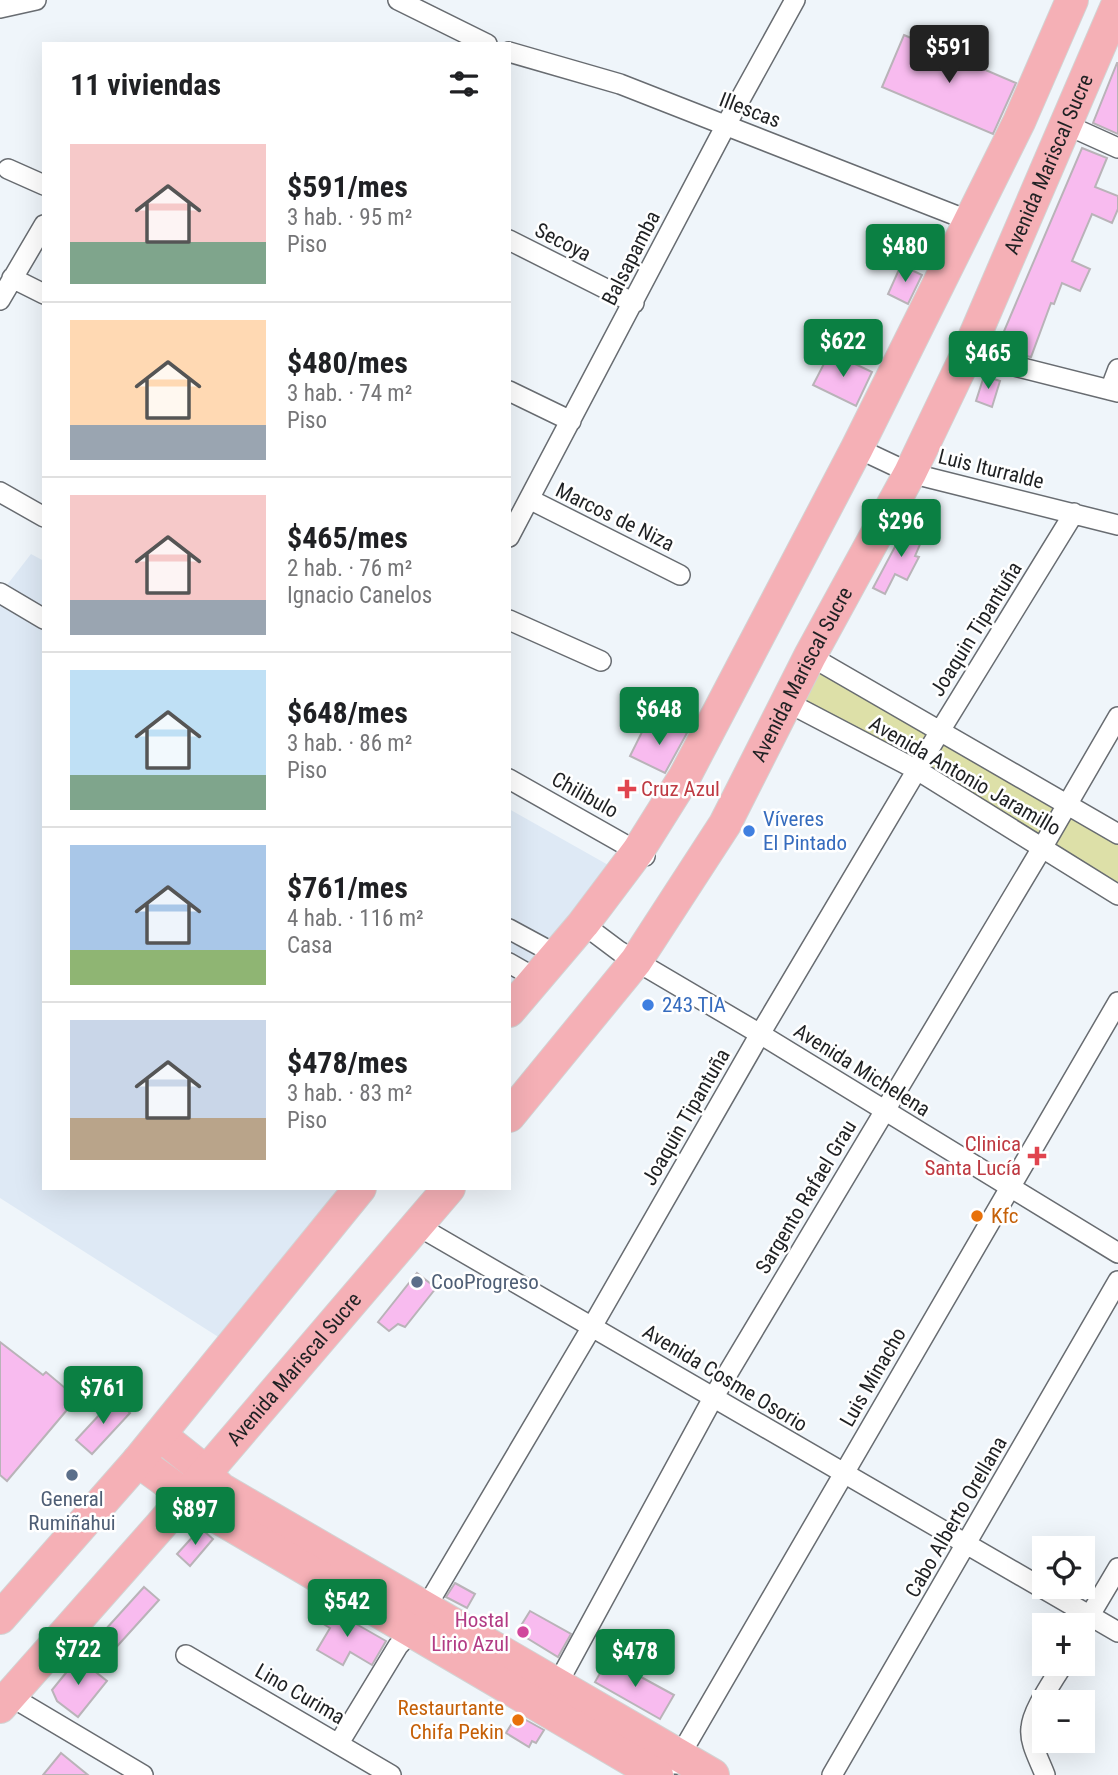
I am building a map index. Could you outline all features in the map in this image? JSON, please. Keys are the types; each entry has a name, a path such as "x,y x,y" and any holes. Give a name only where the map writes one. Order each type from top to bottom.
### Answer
{"main road":[{"name":"Avenida Mariscal Sucre","path":"511,1009 644,855 857,449 1018,122 1072,0"},
{"name":"Avenida Mariscal Sucre","path":"511,1114 636,961 725,824 810,656 910,473 967,354 1118,3"},
{"path":"0,1618 160,1435 358,1190"},
{"name":"Avenida Mariscal Sucre","path":"5,1702 447,1190"},
{"path":"160,1435 196,1484 207,1511 418,1619 668,1768 713,1775"},
{"path":"138,1461 196,1484"}],"street":[{"path":"0,8 36,0"},
{"path":"398,0 483,42"},
{"name":"Balsapamba","path":"511,533 726,124 795,0"},
{"name":"Illescas","path":"511,53 620,85 970,221"},
{"path":"1067,125 1118,148"},
{"path":"8,169 42,184"},
{"path":"0,300 42,228"},
{"name":"Secoya","path":"511,241 634,303"},
{"path":"12,278 42,293"},
{"path":"967,354 1114,391 1118,369"},
{"path":"511,392 571,421"},
{"name":"Luis Iturralde","path":"857,449 910,473 1118,525"},
{"path":"0,492 42,516"},
{"name":"Marcos de Niza","path":"529,499 680,575"},
{"name":"Joaquin Tipantuña","path":"339,1743 398,1646 418,1619 593,1325 760,1034 940,731 1074,513"},
{"path":"0,593 42,618"},
{"path":"511,621 601,661"},
{"name":"Avenida Antonio Jaramillo","path":"810,656 1118,834"},
{"name":"Avenida Antonio Jaramillo","path":"786,702 917,770 1118,895"},
{"name":"Sargento Rafael Grau","path":"551,1696 713,1398 1118,717"},
{"name":"Chilibulo","path":"511,780 644,855"},
{"name":"Avenida Michelena","path":"583,924 636,961 1118,1253"},
{"path":"511,930 558,954"},
{"path":"511,964 537,979"},
{"name":"Luis Minacho","path":"668,1768 844,1474 1008,1187 1118,1002"},
{"name":"Avenida Cosme Osorio","path":"418,1226 593,1325 966,1545 1073,1613"},
{"name":"Cabo Alberto Orellana","path":"832,1775 1118,1281"},
{"path":"1091,1613 1118,1567"},
{"name":"Avenida Cosme Osorio","path":"1095,1624 1118,1632"},
{"name":"Lino Curima","path":"186,1655 391,1775"},
{"path":"1045,1775 1031,1728 1057,1676"},
{"path":"5,1702 144,1775"}],"shaded area":[{"path":"31,554 42,560 42,1190 350,1190 220,1338 0,1198 0,594"},
{"path":"511,810 610,866 511,1007"}],"green space":[{"path":"810,656 1118,834 1118,895 787,702"}],"building":[{"path":"904,35 1016,83 993,134 882,87"},
{"path":"1118,63 1118,134 1093,123"},
{"path":"1082,148 1107,158 1095,187 1118,196 1118,209 1112,223 1092,214 1072,261 1090,269 1080,291 1062,283 1054,304 1051,303 1031,357 1026,356 1004,348 999,343"},
{"path":"901,265 922,275 908,304 888,294"},
{"path":"830,352 872,372 856,406 813,385"},
{"path":"984,376 1000,381 992,407 976,401"},
{"path":"906,526 924,535 915,556 919,557 907,580 895,574 885,594 873,588"},
{"path":"666,724 687,733 665,773 630,756 644,728 660,736"},
{"path":"417,1273 436,1288 405,1327 398,1324 389,1331 378,1322"},
{"path":"0,1342 43,1375 46,1372 77,1398 7,1481 0,1475"},
{"path":"114,1399 130,1413 92,1454 76,1440"},
{"path":"197,1532 205,1532 213,1539 190,1566 177,1554"},
{"path":"455,1583 475,1594 467,1608 446,1597"},
{"path":"144,1587 159,1600 111,1653 96,1640"},
{"path":"323,1605 386,1641 372,1665 350,1652 343,1665 317,1650 330,1628 315,1619"},
{"path":"530,1611 571,1634 558,1657 517,1632"},
{"path":"78,1658 107,1681 78,1717 57,1701 52,1690"},
{"path":"608,1659 674,1695 660,1719 595,1682"},
{"path":"517,1715 544,1730 536,1743 532,1741 529,1747 506,1733"},
{"path":"61,1753 88,1775 43,1775"}],"place":[{"name":"Cruz Azul","path":"627,789"},
{"name":"Víveres El Pintado","path":"749,831"},
{"name":"243 TIA","path":"648,1005"},
{"name":"Clinica Santa Lucía","path":"1037,1156"},
{"name":"Kfc","path":"977,1216"},
{"name":"CooProgreso","path":"417,1282"},
{"name":"General Rumiñahui","path":"72,1475"},
{"name":"Hostal Lirio Azul","path":"523,1632"},
{"name":"Restaurtante Chifa Pekin","path":"518,1720"}]}
